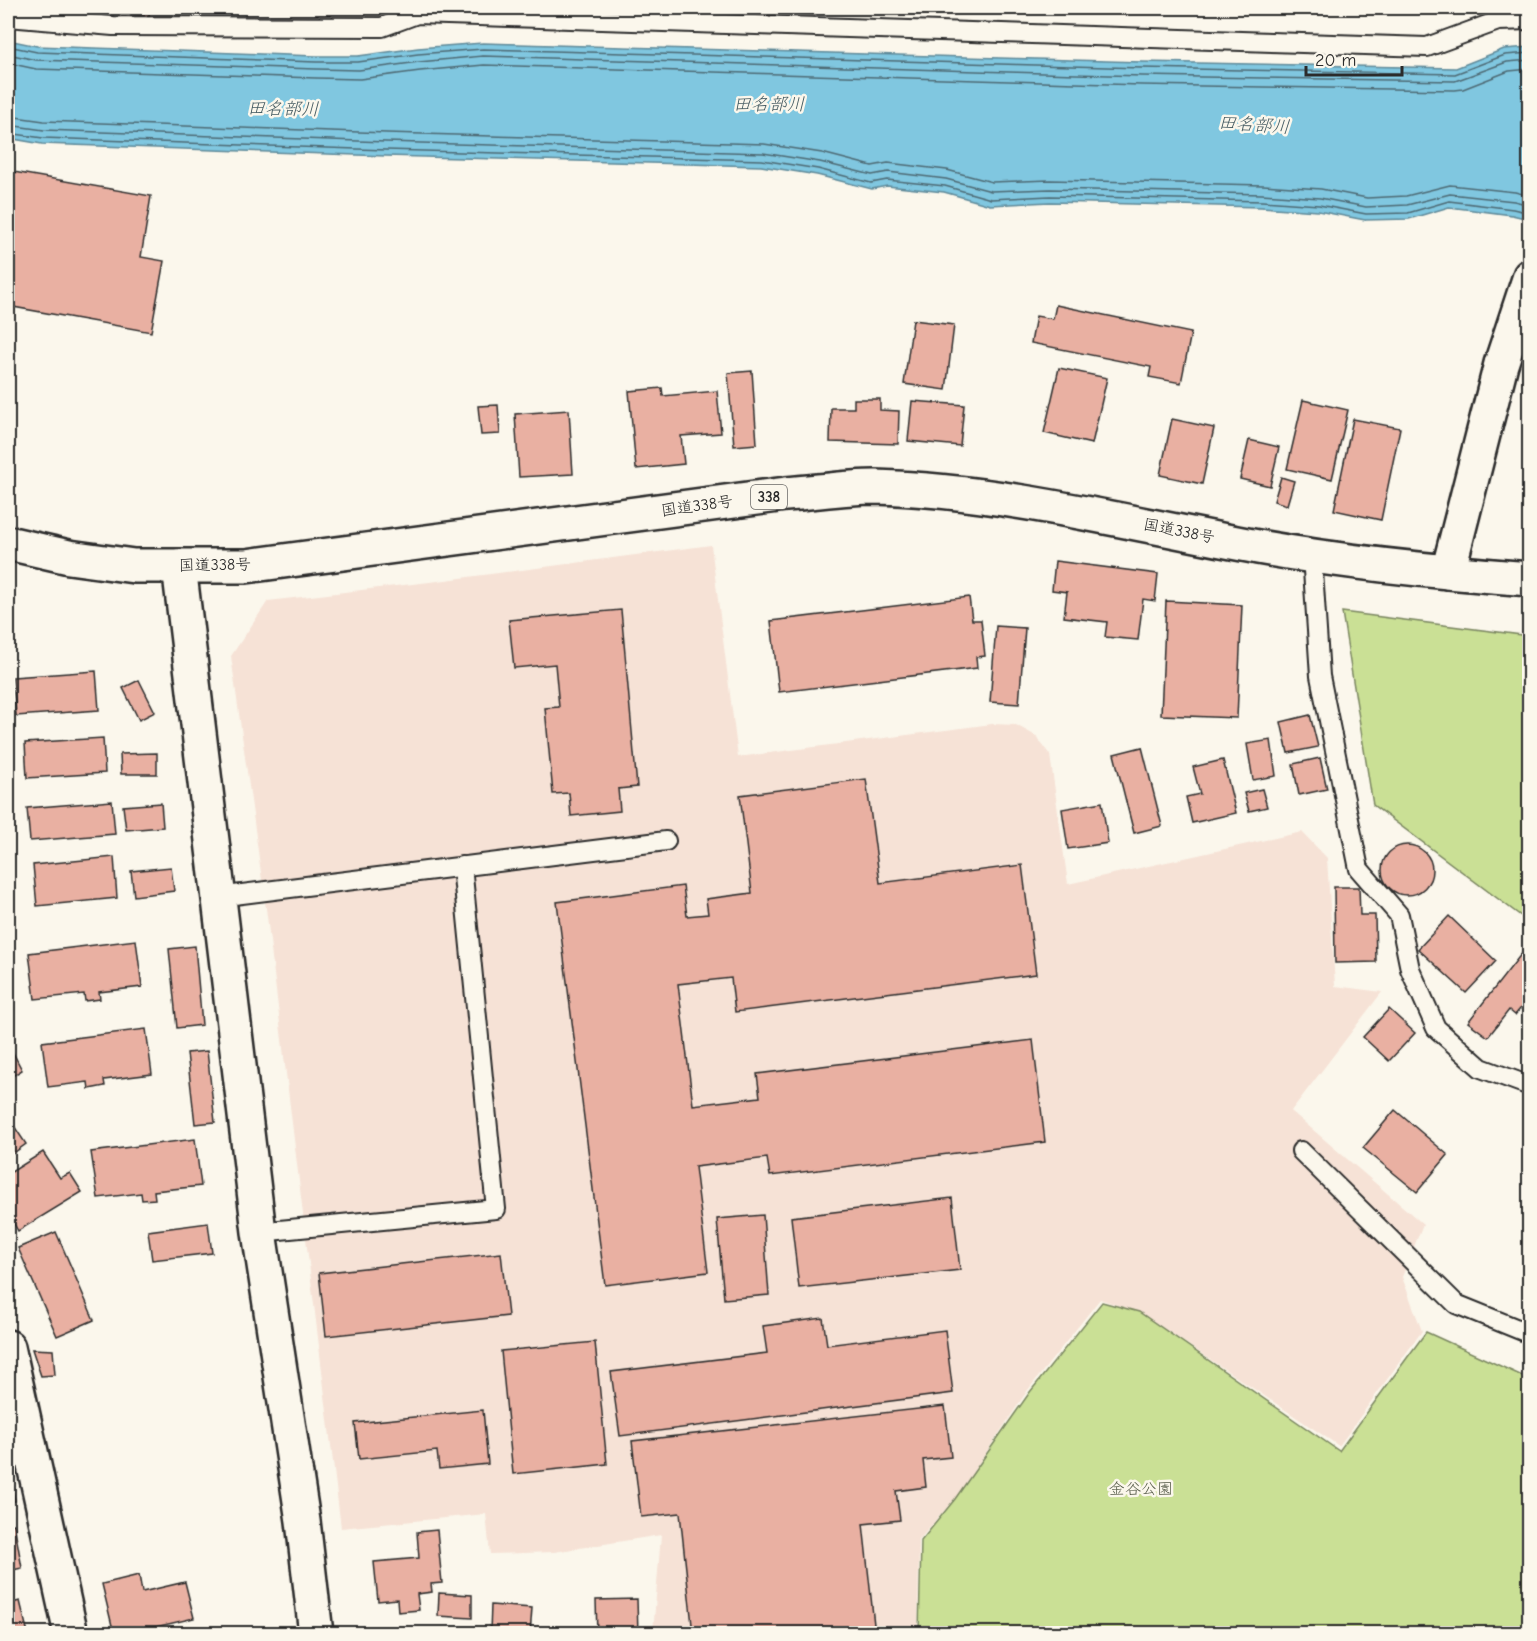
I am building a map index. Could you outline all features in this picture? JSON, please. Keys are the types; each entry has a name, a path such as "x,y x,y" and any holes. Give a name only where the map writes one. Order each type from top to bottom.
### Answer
{"main road":[{"path":"1448,572 1501,364 1530,276"},
{"name":"国道338号","path":"8,543 69,557 134,566 246,566 786,494 875,487 1029,502 1312,555 1448,572 1530,579"},
{"path":"178,566 259,1232 303,1521 316,1634"},
{"path":"8,1347 71,1634"}],"lane":[{"path":"8,17 113,26 382,27 417,14 1427,46 1498,21 1530,20"},
{"path":"1312,555 1320,676 1359,869 1399,915 1410,969 1436,1028 1481,1068 1530,1086"},
{"path":"218,897 666,841"},
{"path":"259,1232 496,1209 462,866"},
{"path":"1301,1151 1456,1304 1530,1334"}],"shaded area":[{"path":"711,545 738,757 992,724 1016,725 1036,736 1050,755 1068,884 1302,832 1327,858 1335,986 1382,992 1291,1111 1423,1224 1402,1277 1422,1331 1339,1446 1142,1314 1100,1299 1028,1390 957,1496 919,1540 918,1633 653,1633 661,1535 554,1552 490,1554 486,1514 341,1528 267,916 231,656 268,601"}],"green space":[{"path":"1342,612 1529,636 1529,922 1373,805"},
{"name":"金谷公園","path":"1102,1302 1139,1312 1339,1451 1426,1332 1529,1379 1529,1633 919,1633 921,1541 955,1499 1030,1392"}],"water":[{"name":"田名部川","path":"8,40 37,46 316,56 358,56 483,43 1142,62 1456,68 1504,49 1529,47 1529,219 1449,207 1409,219 1365,220 1318,211 1261,207 1050,202 990,205 944,192 887,186 872,189 817,175 761,166 42,144 8,138"}],"building":[{"path":"78,8 150,8 149,16"},
{"path":"178,8 202,8 201,11"},
{"path":"8,171 151,196 141,257 164,261 151,332 8,306"},
{"path":"1056,305 1191,333 1181,383 1149,377 1151,367 1031,343 1036,316 1053,319"},
{"path":"913,320 954,325 946,390 904,384"},
{"path":"1059,368 1107,378 1092,444 1044,433"},
{"path":"752,371 757,444 734,446 728,373"},
{"path":"662,388 663,396 717,391 721,433 681,436 684,464 636,469 629,391"},
{"path":"854,399 880,399 880,410 899,411 898,444 830,442 831,408 854,408"},
{"path":"1303,400 1348,410 1332,479 1287,469"},
{"path":"912,401 964,405 960,446 908,441"},
{"path":"498,405 500,434 481,435 478,406"},
{"path":"569,410 573,474 519,477 515,414"},
{"path":"1172,419 1214,428 1202,484 1160,475"},
{"path":"1353,419 1400,428 1381,520 1334,510"},
{"path":"1249,440 1279,447 1270,486 1240,479"},
{"path":"1281,477 1294,481 1287,505 1274,501"},
{"path":"1055,561 1158,574 1155,601 1143,599 1138,640 1105,637 1107,622 1064,617 1067,592 1052,590"},
{"path":"969,597 972,620 981,620 985,656 976,657 977,668 779,692 771,621"},
{"path":"1166,601 1242,605 1237,718 1161,715"},
{"path":"621,610 637,787 618,789 620,811 571,816 569,793 553,794 545,708 559,707 555,664 514,668 509,620"},
{"path":"996,626 1025,628 1019,704 990,702"},
{"path":"96,671 99,710 16,716 13,677"},
{"path":"139,680 155,712 139,720 123,688"},
{"path":"1310,715 1318,747 1288,753 1281,722"},
{"path":"103,738 105,773 27,778 25,743"},
{"path":"1271,740 1276,776 1253,780 1247,744"},
{"path":"1142,747 1162,826 1134,833 1114,754"},
{"path":"157,753 157,774 121,774 120,754"},
{"path":"1320,758 1327,789 1299,795 1293,764"},
{"path":"1223,760 1236,813 1192,823 1186,797 1200,794 1193,767"},
{"path":"866,779 880,883 1022,865 1036,974 735,1012 731,978 678,984 693,1105 760,1097 757,1074 1033,1040 1045,1142 770,1176 767,1158 695,1167 708,1272 605,1285 557,902 683,886 687,916 708,914 706,899 752,893 740,795"},
{"path":"1262,789 1267,807 1249,811 1244,793"},
{"path":"112,801 115,834 30,841 27,808"},
{"path":"1102,802 1108,843 1068,849 1062,809"},
{"path":"161,803 163,827 126,830 123,806"},
{"path":"1402,845 1412,845 1425,852 1432,865 1432,875 1425,888 1412,895 1402,895 1393,891 1386,884 1382,875 1382,865 1386,856 1393,849"},
{"path":"114,857 117,898 37,906 33,865"},
{"path":"171,867 174,891 134,896 131,871"},
{"path":"1334,887 1359,887 1360,915 1375,915 1376,962 1335,963"},
{"path":"1449,916 1496,961 1466,993 1418,949"},
{"path":"136,940 142,987 99,992 100,999 85,1001 84,994 35,999 29,953"},
{"path":"195,946 202,1025 177,1028 169,949"},
{"path":"1522,953 1530,959 1530,983 1527,986 1530,988 1530,997 1515,1015 1509,1010 1488,1037 1468,1022"},
{"path":"1389,1009 1415,1033 1389,1061 1363,1037"},
{"path":"146,1029 152,1074 104,1080 105,1086 89,1089 88,1082 48,1087 42,1042"},
{"path":"8,1043 22,1070 8,1079"},
{"path":"207,1051 215,1122 195,1124 187,1053"},
{"path":"1395,1110 1448,1155 1417,1192 1363,1148"},
{"path":"8,1117 26,1144 8,1157"},
{"path":"195,1139 201,1186 154,1191 155,1199 142,1200 141,1193 98,1198 91,1152"},
{"path":"43,1152 60,1178 70,1173 82,1192 18,1231 8,1213 8,1174"},
{"path":"952,1198 960,1270 799,1288 791,1217"},
{"path":"763,1215 769,1295 724,1299 717,1219"},
{"path":"208,1223 212,1253 152,1260 148,1231"},
{"path":"56,1232 94,1320 57,1336 18,1248"},
{"path":"501,1253 508,1316 326,1336 319,1273"},
{"path":"823,1318 827,1345 945,1330 953,1393 620,1436 611,1372 767,1353 763,1326"},
{"path":"595,1342 607,1464 513,1474 501,1351"},
{"path":"32,1349 53,1350 55,1375 41,1376"},
{"path":"945,1406 951,1457 923,1460 926,1487 896,1491 900,1520 863,1524 875,1634 693,1634 680,1513 641,1517 632,1441"},
{"path":"483,1410 488,1464 439,1469 437,1451 359,1459 355,1423"},
{"path":"8,1455 15,1501 8,1503"},
{"path":"14,1524 22,1568 8,1571 8,1525"},
{"path":"437,1530 442,1583 431,1584 432,1592 417,1594 419,1610 398,1612 397,1599 378,1601 374,1562 419,1558 417,1532"},
{"path":"139,1575 142,1592 185,1582 194,1618 126,1634 114,1634 102,1584"},
{"path":"439,1593 472,1595 472,1618 438,1616"},
{"path":"637,1599 638,1634 597,1634 596,1600"},
{"path":"20,1601 28,1634 8,1634 8,1604"},
{"path":"491,1605 532,1608 530,1634 490,1632"}]}
